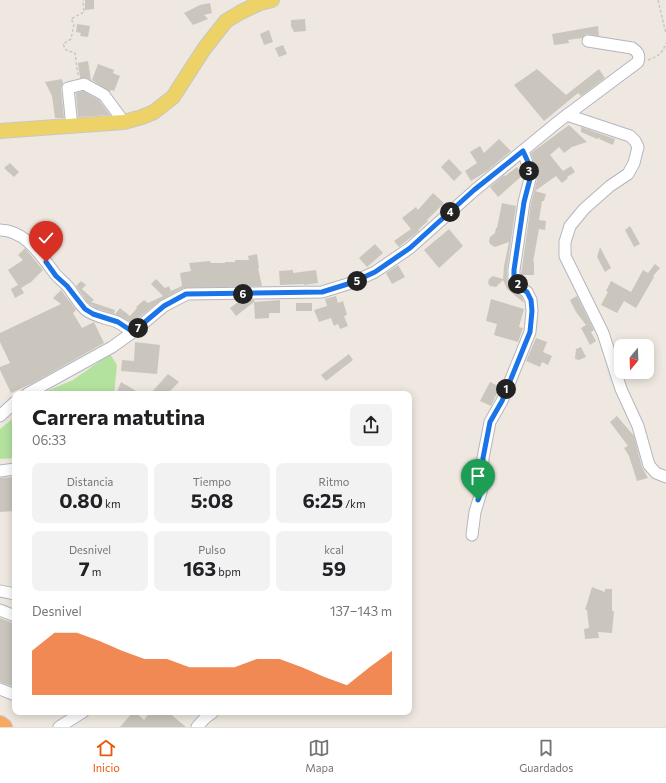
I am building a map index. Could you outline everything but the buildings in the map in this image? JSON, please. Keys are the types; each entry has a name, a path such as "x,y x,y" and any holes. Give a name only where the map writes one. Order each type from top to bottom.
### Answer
{"highway":[{"path":"0,724 4,727"}],"main road":[{"path":"0,131 124,122 154,112 173,97 204,49 226,21 248,9 272,0"}],"street":[{"path":"32,391 112,347 133,332 164,306 186,294 322,292 351,283 375,272 410,248 474,190 567,115 638,62 639,56 637,51 632,48 588,41"},
{"path":"72,126 68,88 84,84 104,95 124,122"},
{"path":"567,115 630,136 638,147 634,163 628,174 610,186 584,209 570,226 565,242 565,256 603,333 621,390 638,426 649,465 656,472 666,477"},
{"path":"472,535 475,512 482,489 483,458 490,422 502,401 530,332 532,311 531,300 527,292 520,288 514,279 524,202 530,179 528,162 523,151"},
{"path":"0,230 7,230 22,237 30,243 42,255 56,276 67,286 85,309 93,314 118,322 133,332"},
{"path":"0,416 12,405"},
{"path":"0,471 12,469"},
{"path":"0,591 12,593"},
{"path":"0,610 12,615"},
{"path":"0,689 12,694"},
{"path":"59,727 78,715"},
{"path":"196,727 209,715"}],"path":[{"path":"79,85 75,53 66,50 63,44 71,39 74,24 71,19 84,12 83,0"},
{"path":"658,0 666,34"},
{"path":"643,62 660,55 666,43"}],"green space":[{"path":"110,354 117,365 114,391 47,391 73,380"},
{"path":"12,419 12,458 0,459 0,429"}],"route":[{"path":"46,262 56,276 67,286 85,309 93,314 118,322 133,332 164,306 186,294 322,292 351,283 375,272 410,248 474,190 523,151 528,162 530,179 524,202 514,279 520,288 527,292 531,300 532,311 530,332 502,401 490,422 483,458 482,489 478,500"}]}
